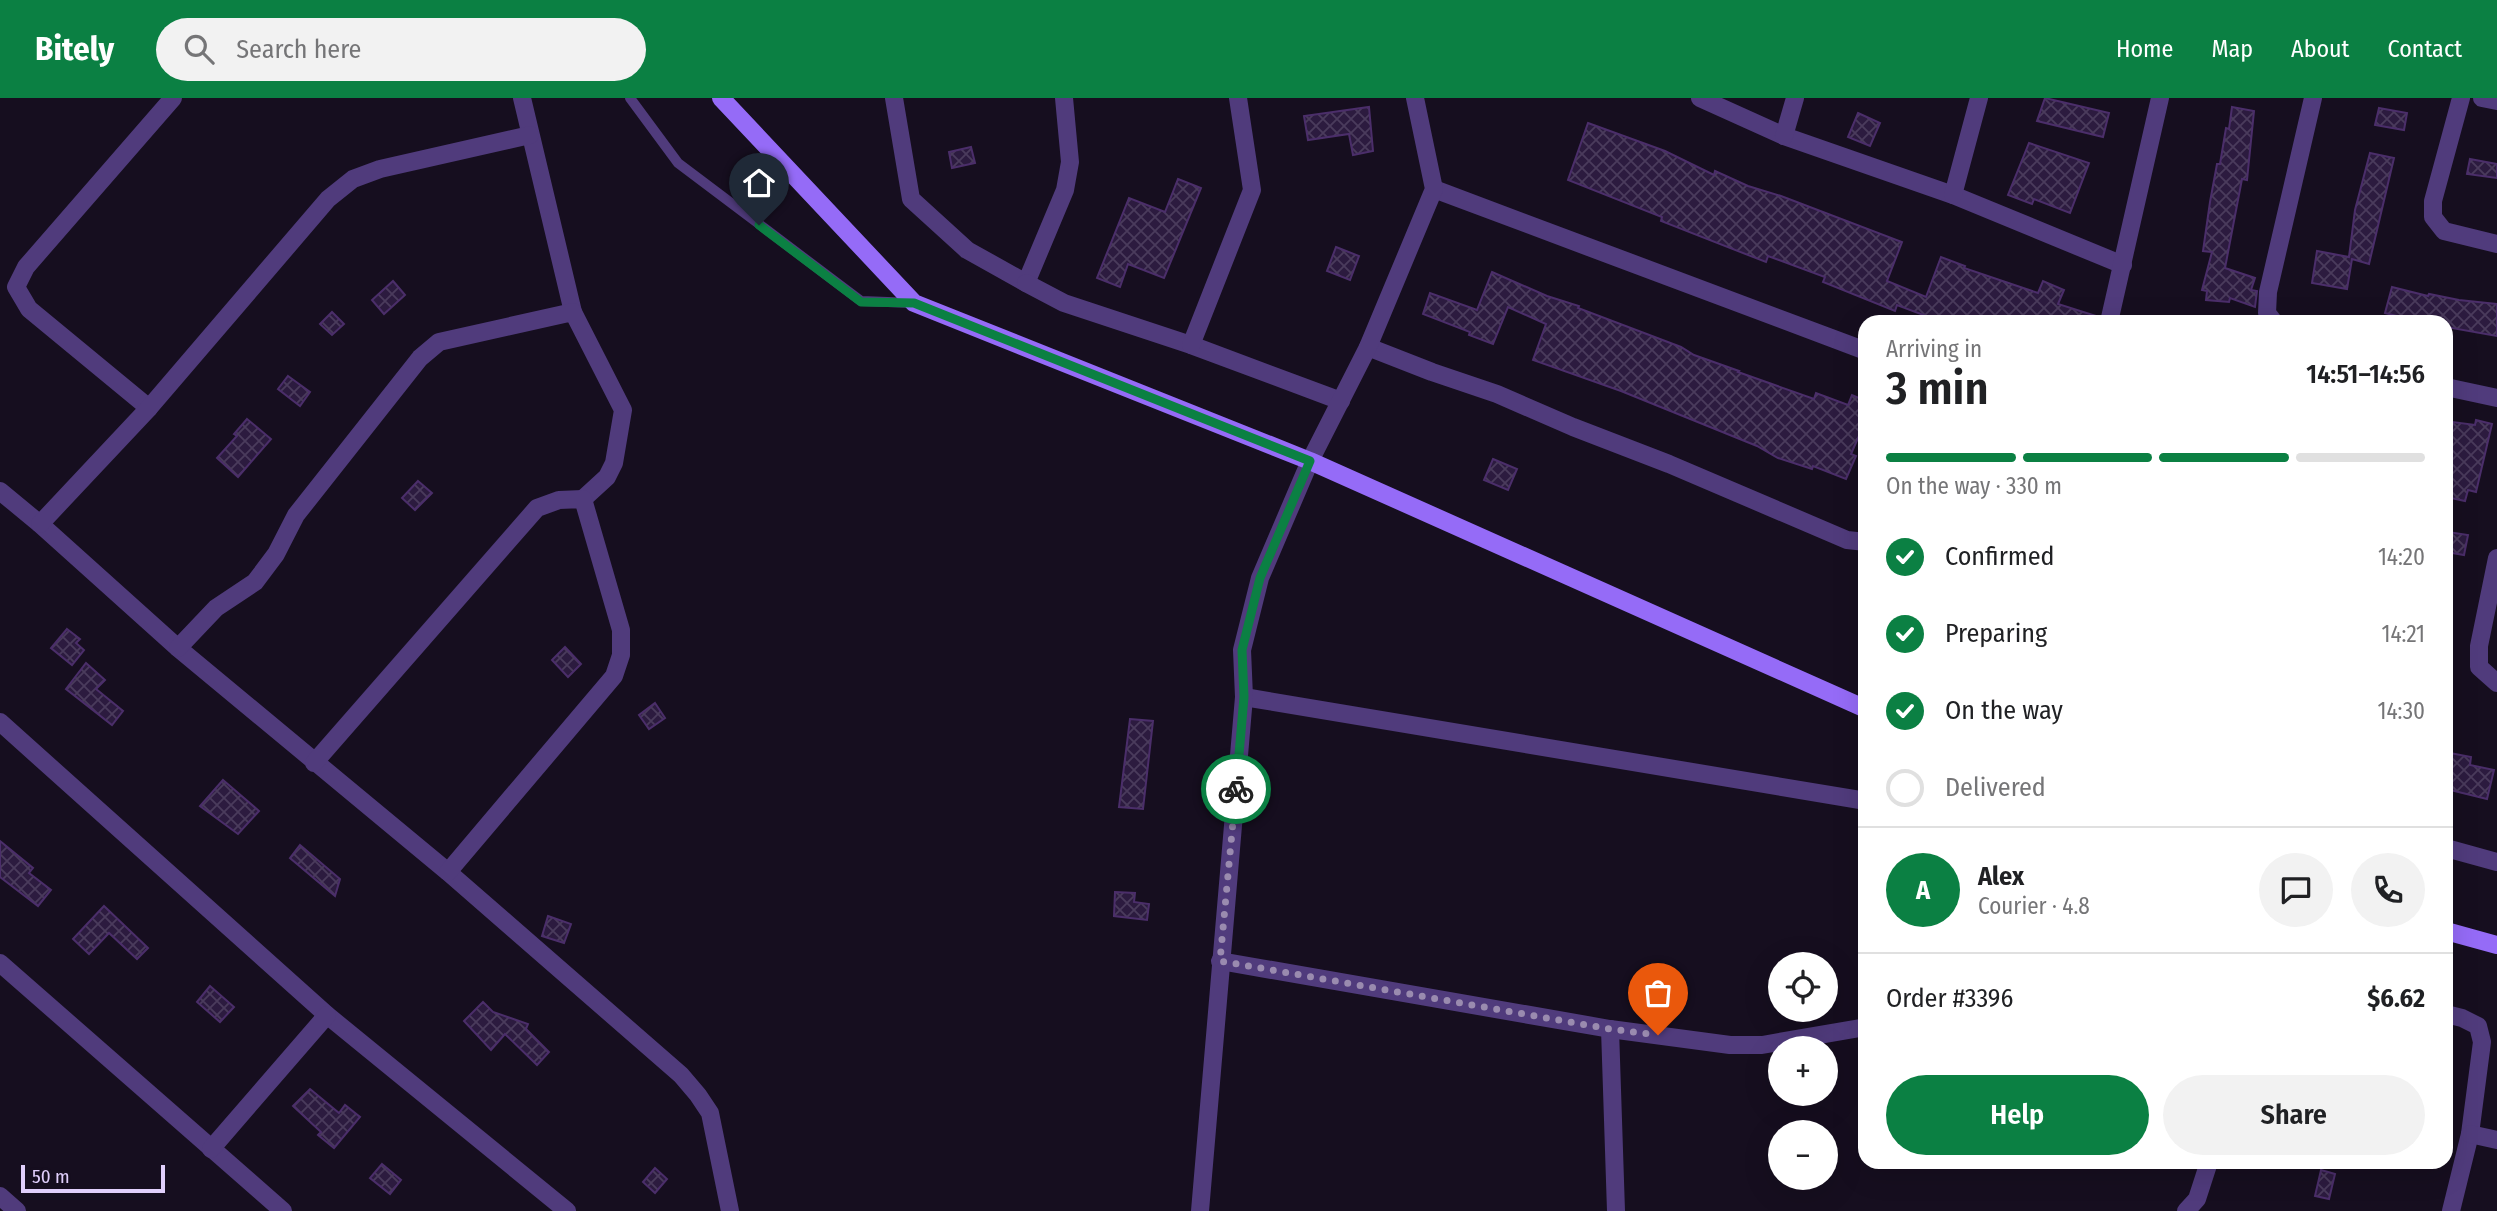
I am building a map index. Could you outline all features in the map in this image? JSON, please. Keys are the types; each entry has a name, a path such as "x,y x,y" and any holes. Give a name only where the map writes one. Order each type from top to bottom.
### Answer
{"street":[{"path":"149,408 29,309 16,287 26,267 173,98"},
{"path":"314,763 537,508 559,500 583,499 607,477 614,463 622,410 573,312 522,98"},
{"path":"722,98 914,303 1310,461 1858,705"},
{"path":"894,98 911,199 967,250 1064,303 1191,345 1341,401"},
{"path":"1026,283 1065,190 1070,162 1064,98"},
{"path":"1191,345 1252,190 1238,98"},
{"path":"1200,1211 1244,697 1242,650 1260,578 1310,461 1368,347 1434,189 1415,98"},
{"path":"1700,98 1784,136 1953,195 2123,265"},
{"path":"1784,136 1795,98"},
{"path":"1953,195 1979,98"},
{"path":"2111,315 2160,98"},
{"path":"2269,315 2268,292 2314,98"},
{"path":"2461,98 2433,201 2433,217 2444,232 2497,244"},
{"path":"2482,98 2497,101"},
{"path":"40,524 149,408 328,199 352,179 380,169 530,135"},
{"path":"1434,189 1858,348"},
{"path":"178,648 216,608 255,582 276,554 296,515 420,358 439,342 573,312"},
{"path":"1368,347 1497,394 1847,540 1858,541"},
{"path":"2453,389 2497,398"},
{"path":"0,491 178,648 448,872 681,1075 710,1113 730,1211"},
{"path":"448,872 614,676 621,655 621,630 583,499"},
{"path":"2497,558 2479,646 2479,667 2497,683"},
{"path":"1244,697 1858,801"},
{"path":"0,722 327,1015 567,1211"},
{"path":"2453,850 2497,862"},
{"path":"2453,933 2497,945"},
{"path":"1220,961 1610,1029 1730,1045 1762,1045 1858,1028"},
{"path":"0,964 283,1211"},
{"path":"211,1149 327,1015"},
{"path":"2451,1211 2470,1134 2482,1042 2477,1026 2453,1016"},
{"path":"1610,1029 1616,1211"},
{"path":"2470,1134 2497,1140"},
{"path":"2186,1211 2197,1199 2207,1169"},
{"path":"0,1196 17,1211"}],"lane":[{"path":"630,98 678,163 861,302 914,303"}],"building":[{"path":"2045,98 2109,113 2103,137 2037,121"},
{"path":"1369,107 1373,151 1353,155 1349,134 1308,140 1304,116"},
{"path":"2232,107 2254,111 2247,180 2242,179 2225,268 2255,278 2251,290 2257,291 2255,307 2230,298 2229,302 2206,300 2207,291 2202,290 2212,252 2203,251 2210,202"},
{"path":"2379,108 2407,113 2404,130 2375,125"},
{"path":"1858,113 1880,123 1870,146 1848,137"},
{"path":"1588,123 1665,151 1714,175 1715,171 1748,186 1902,242 1887,281 1926,297 1941,257 1965,266 1964,268 2038,293 2043,281 2064,290 2058,304 2093,315 1923,315 1897,305 1895,311 1823,282 1825,277 1768,256 1766,262 1661,221 1662,217 1568,180"},
{"path":"2029,143 2089,163 2070,213 2034,199 2032,204 2008,195"},
{"path":"971,147 975,163 952,168 949,152"},
{"path":"2370,153 2394,158 2369,264 2352,259 2347,289 2312,283 2317,251 2349,257 2355,210"},
{"path":"2470,159 2497,164 2497,178 2467,174"},
{"path":"1178,179 1201,188 1164,278 1128,264 1120,287 1097,278 1129,198 1165,212"},
{"path":"1336,247 1359,256 1350,280 1327,271"},
{"path":"1492,272 1681,347 1694,355 1814,399 1816,393 1848,405 1852,395 1858,398 1858,438 1851,454 1856,456 1846,479 1813,466 1812,469 1778,458 1757,446 1621,391 1533,360 1546,324 1508,307 1493,344 1423,314 1430,293 1477,310"},
{"path":"393,281 405,295 384,314 372,300"},
{"path":"2392,287 2428,296 2429,294 2497,304 2497,336 2453,328 2453,315 2385,313"},
{"path":"332,312 344,324 332,335 320,324"},
{"path":"288,376 310,392 300,406 278,389"},
{"path":"247,419 271,439 238,477 217,458 237,436 234,434"},
{"path":"2476,420 2492,424 2476,492 2468,490 2465,501 2453,498 2453,422 2475,425"},
{"path":"1493,459 1517,469 1508,490 1484,480"},
{"path":"418,481 432,493 415,510 402,498"},
{"path":"2453,533 2468,535 2464,555 2453,553"},
{"path":"67,629 80,639 76,643 84,650 72,665 51,648"},
{"path":"565,647 581,664 568,677 552,660"},
{"path":"86,663 105,680 96,689 123,711 112,725 66,689"},
{"path":"655,703 665,718 649,729 639,715"},
{"path":"1130,719 1153,721 1143,809 1119,807"},
{"path":"2453,754 2471,757 2470,765 2494,770 2487,799 2453,791"},
{"path":"223,780 259,811 238,834 200,806"},
{"path":"0,841 33,868 29,873 51,890 38,906 0,877"},
{"path":"300,845 340,879 335,896 290,858"},
{"path":"1115,892 1135,893 1134,902 1149,904 1147,920 1114,916"},
{"path":"104,906 148,948 137,959 109,933 89,954 73,939"},
{"path":"548,916 571,924 564,943 542,936"},
{"path":"210,986 234,1007 220,1022 197,1002"},
{"path":"483,1002 493,1012 528,1024 526,1029 549,1052 537,1065 505,1034 491,1050 464,1021"},
{"path":"310,1089 339,1113 345,1105 360,1117 334,1148 318,1135 321,1132 293,1106"},
{"path":"382,1164 401,1180 390,1194 370,1178"},
{"path":"655,1168 667,1179 655,1193 643,1182"},
{"path":"2321,1170 2335,1174 2329,1199 2315,1196"}],"way so far":[{"path":"1236,789 1220,961 1658,1035"}],"route":[{"path":"759,225 861,302 914,303 1310,461 1260,578 1242,650 1244,697 1236,789"}]}
